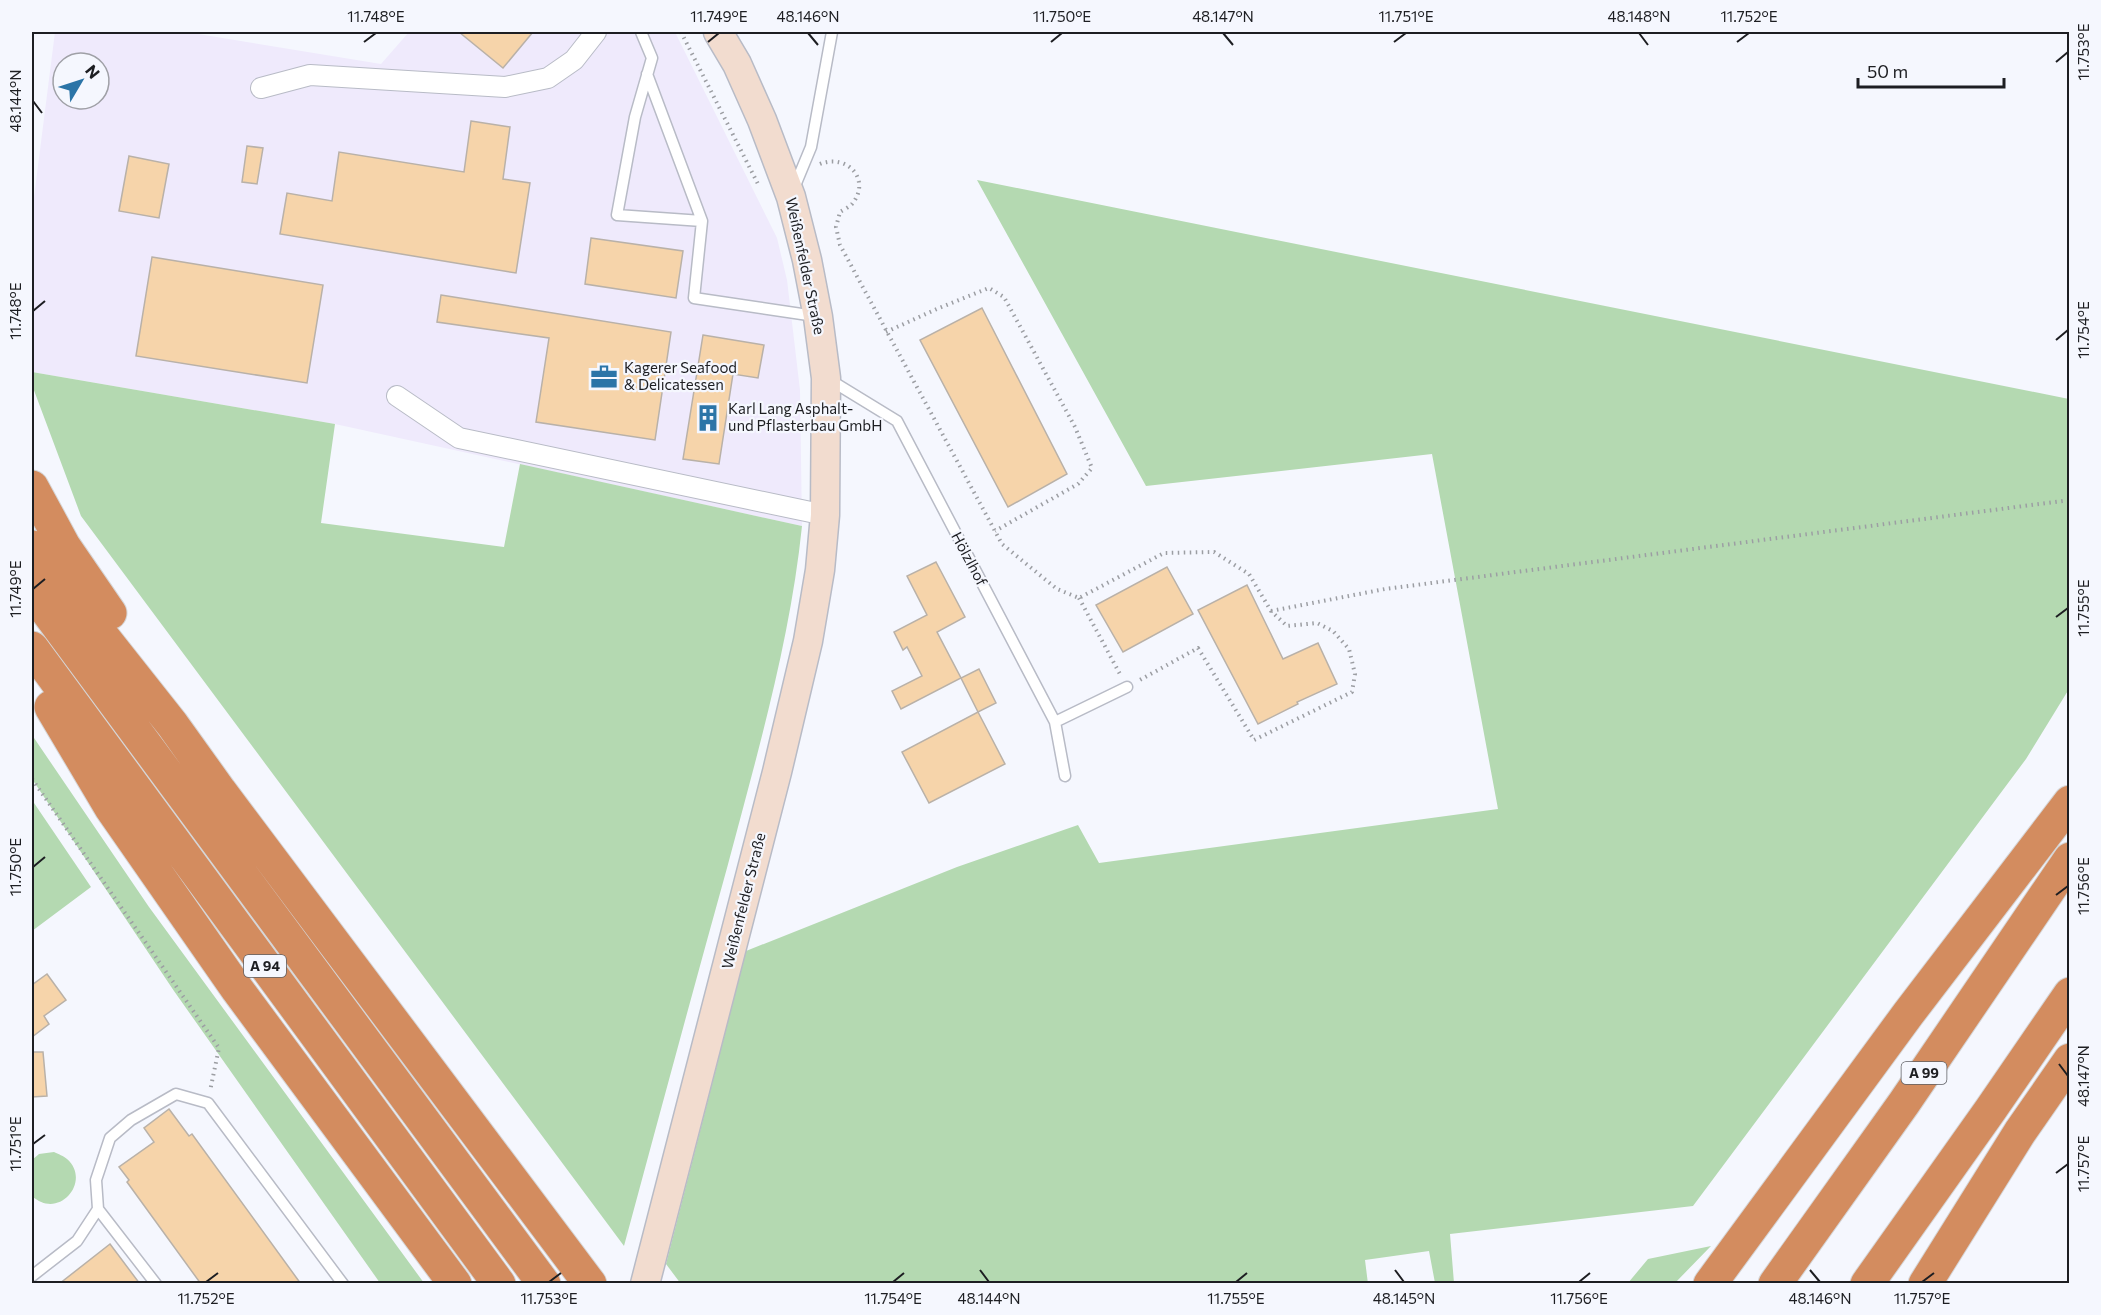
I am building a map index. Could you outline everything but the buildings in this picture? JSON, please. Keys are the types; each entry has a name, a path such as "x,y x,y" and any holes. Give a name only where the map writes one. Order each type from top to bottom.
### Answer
{"highway":[{"path":"32,487 64,546 206,741 220,791"},
{"path":"32,547 172,724 590,1284"},
{"name":"A 94","path":"32,591 544,1284"},
{"name":"A 94","path":"32,648 499,1284"},
{"path":"32,678 57,715 111,808 230,979 455,1284"},
{"path":"1710,1284 1908,1014 2070,802"},
{"name":"A 99","path":"1774,1284 1904,1103 2070,859"},
{"path":"1866,1284 1992,1109 2070,994"},
{"path":"1925,1284 2020,1132 2070,1060"}],"street":[{"path":"261,88 310,75 505,87 548,78 574,60 596,32"},
{"name":"Weißenfelder Straße","path":"645,1284 777,772 808,641 820,570 825,515 826,378 819,317 791,197 762,120 737,64 718,32"},
{"path":"397,396 459,438 825,515"}],"lane":[{"path":"641,32 652,57 635,117 617,215 702,221"},
{"path":"791,197 811,147 832,32"},
{"path":"647,74 702,221 694,298 819,317"},
{"name":"Hölzlhof","path":"826,378 897,421 1055,722 1065,776"},
{"path":"1055,722 1126,687"},
{"path":"156,1284 98,1209 96,1180 110,1138 131,1120 176,1094 208,1103 343,1284"},
{"path":"32,1276 77,1241 98,1209"}],"path":[{"path":"791,197 812,168 830,160 845,164 856,173 860,189 852,204 840,212 836,227 840,245 1002,544 1057,590 1079,598 1126,687 1198,648 1254,740 1352,692 1355,674 1349,649 1333,631 1317,623 1287,627 1271,611 1249,574 1214,552 1164,553 1079,598"},
{"path":"886,332 989,288 1004,297 1075,427 1092,468 1078,484 995,531"},
{"path":"1271,611 1385,590 2070,500"},
{"path":"32,779 219,1048 208,1103"}],"shaded area":[{"path":"55,32 186,32 381,64 409,32 675,32 777,238 787,280 800,390 802,526 335,424 32,372 32,213 51,63 51,111 111,111 111,51 53,51"}],"green space":[{"path":"977,180 2069,399 2069,689 2026,759 1693,1206 1450,1234 1454,1283 1435,1283 1429,1251 1365,1260 1368,1284 681,1284 666,1264 746,951 957,867 1078,825 1099,863 1498,809 1432,454 1146,486"},
{"path":"32,372 335,424 321,523 504,547 520,464 802,526 797,569 781,655 761,741 624,1246 81,516 32,385"},
{"path":"32,735 149,907 424,1283 380,1283 174,991 32,779"},
{"path":"32,800 91,887 32,931"},
{"path":"54,1152 67,1159 74,1168 76,1178 69,1195 62,1201 52,1204 42,1202 32,1196 32,1160 39,1154"},
{"path":"1711,1246 1675,1283 1628,1283 1648,1259"}],"place":[{"name":"Kagerer Seafood & Delicatessen","path":"604,377"},
{"name":"Karl Lang Asphalt- und Pflasterbau GmbH","path":"708,418"}]}
